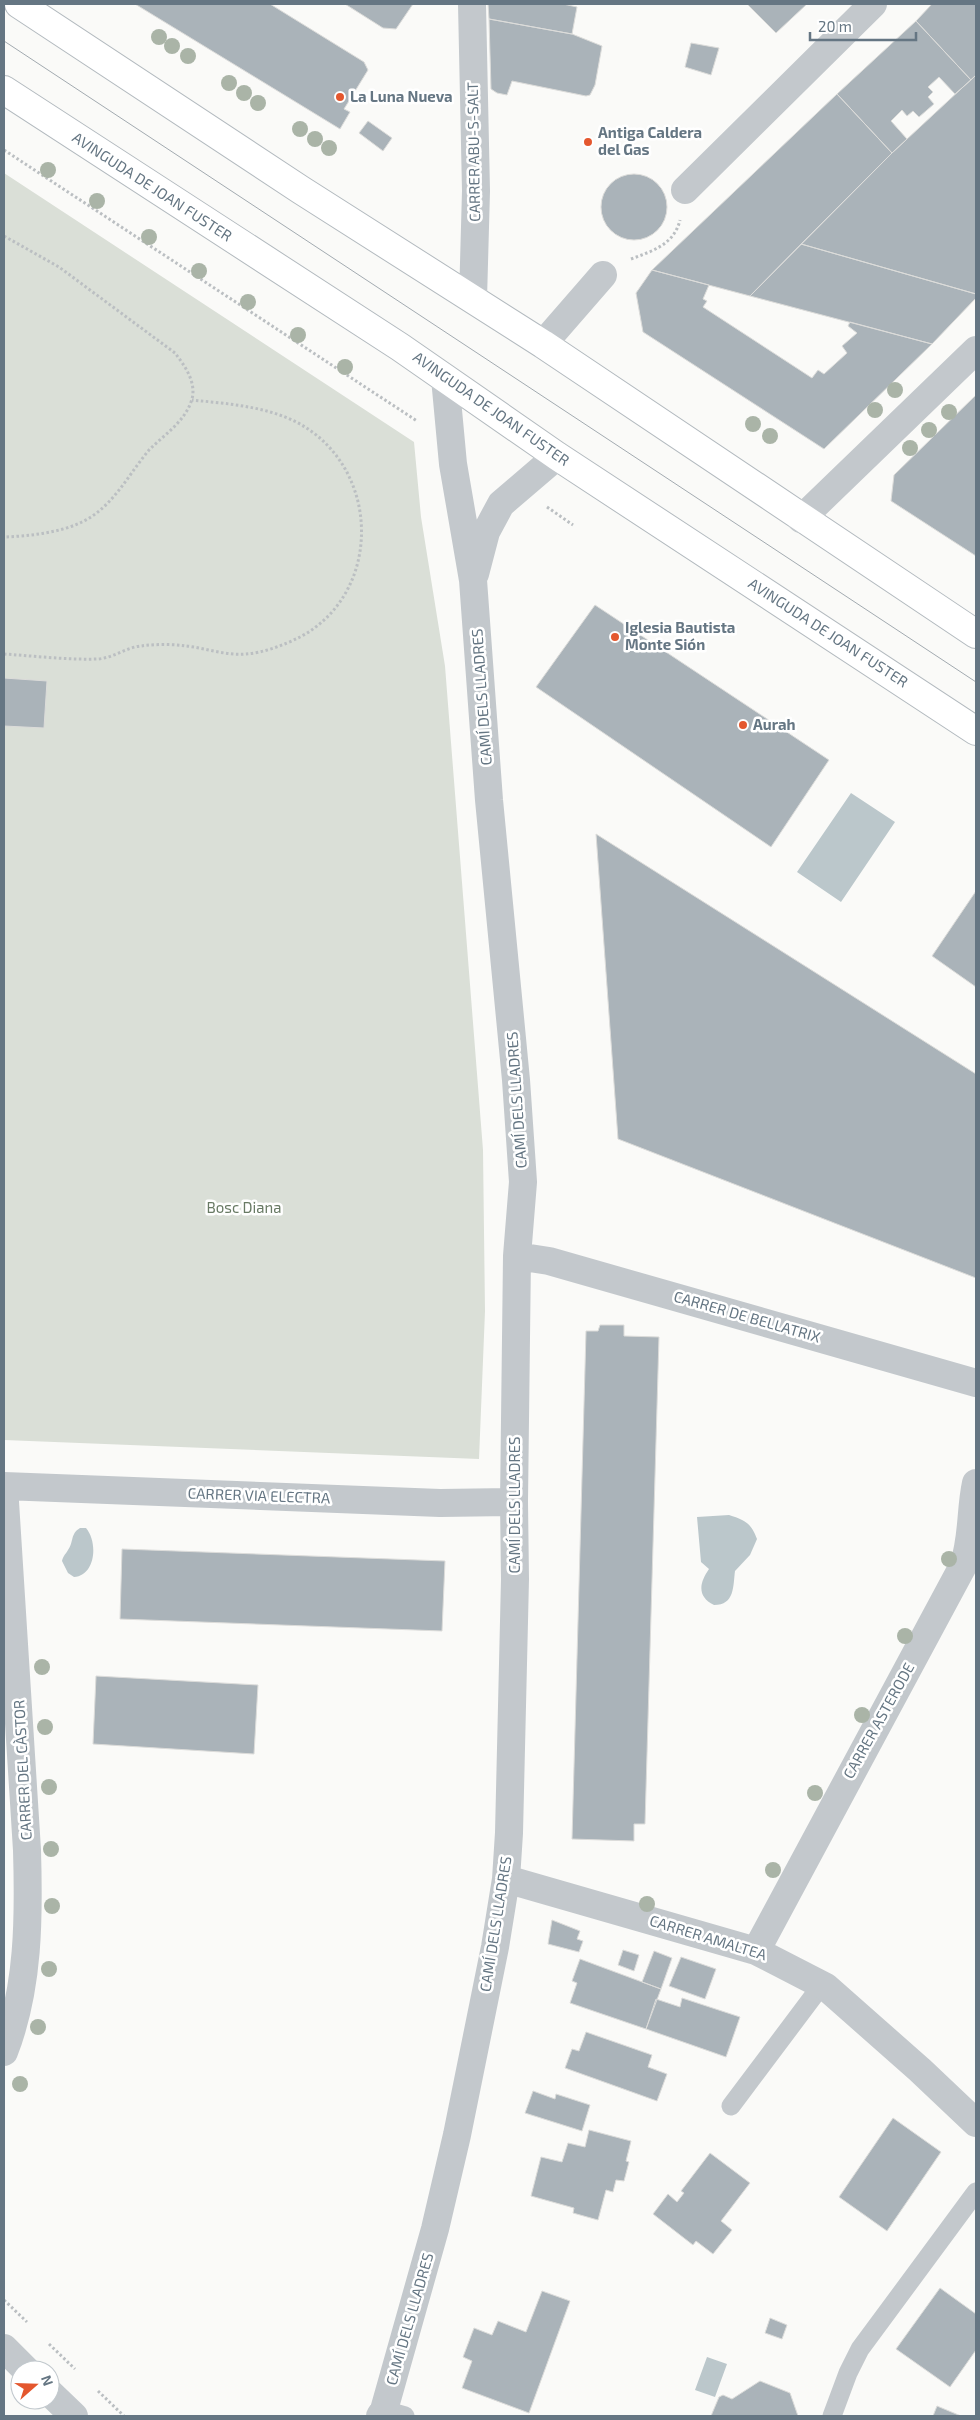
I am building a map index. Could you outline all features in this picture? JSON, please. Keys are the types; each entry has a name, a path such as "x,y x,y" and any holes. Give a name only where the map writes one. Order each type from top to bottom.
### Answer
{"main road":[{"path":"19,4 542,344 801,519 976,634"},
{"name":"AVINGUDA DE JOAN FUSTER","path":"4,90 445,378 557,456 976,730"}],"street":[{"name":"CARRER ABU-S-SALT","path":"472,4 476,191 473,300"},
{"path":"685,190 873,4"},
{"path":"542,344 603,275"},
{"path":"801,519 976,350"},
{"name":"CAMÍ DELS LLADRES","path":"390,2414 435,2229 489,1975 506,1878 515,1579 517,1256 524,1182 489,800 473,580 453,464 445,378"},
{"name":"CAMÍ DELS LLADRES","path":"473,580 486,532 501,504 557,456"},
{"name":"CARRER DE BELLATRIX","path":"517,1256 549,1261 976,1383"},
{"name":"CARRER ASTERODE","path":"756,1951 964,1564 972,1532 973,1498 976,1483"},
{"name":"CARRER VIA ELECTRA","path":"4,1486 431,1502 514,1502"},
{"name":"CARRER DEL CÀSTOR","path":"4,1486 27,1840 28,1910 27,1947 22,1978 15,2015 4,2052"},
{"name":"CARRER AMALTEA","path":"506,1878 756,1951 826,1987 920,2070 976,2123"},
{"path":"4,2348 16,2360"},
{"path":"60,2403 74,2416"}],"lane":[{"path":"731,2106 821,1986 826,1987"},
{"path":"832,2416 848,2373 860,2349 976,2192"}],"path":[{"path":"4,150 423,425"},
{"path":"603,275 613,266 649,254 672,239 678,228 685,190"},
{"path":"4,236 59,267 170,349 186,369 191,380 192,400 182,419 149,451 119,490 96,513 82,522 63,528 23,536 4,537"},
{"path":"4,654 100,659 140,646 167,645 246,654 275,647 299,637 323,623 338,606 359,564 363,539 354,489 344,468 332,451 311,431 288,419 259,410 192,400"},
{"path":"545,506 573,525"},
{"path":"4,2300 32,2327"},
{"path":"46,2341 82,2375"},
{"path":"96,2389 124,2416"}],"green space":[{"name":"Bosc Diana","path":"4,173 414,442 421,517 445,666 483,1150 485,1311 479,1459 4,1440"}],"shaded area":[{"path":"851,793 895,822 841,902 797,872"},
{"path":"729,1515 747,1523 757,1539 750,1555 735,1571 732,1594 726,1602 714,1605 704,1597 701,1588 703,1579 709,1569 701,1562 697,1517"},
{"path":"80,1528 86,1528 90,1534 93,1557 87,1570 81,1575 74,1577 68,1573 62,1561 70,1547 73,1535"},
{"path":"707,2357 727,2364 715,2397 695,2390"}],"building":[{"path":"135,4 270,4 364,62 368,70 344,109 350,112 340,129"},
{"path":"345,4 413,4 396,29 383,28"},
{"path":"488,4 563,4 577,7 572,34 489,19"},
{"path":"747,4 807,4 776,33"},
{"path":"932,4 976,4 976,75 971,80 916,21"},
{"path":"489,19 572,34 602,46 595,85 590,95 586,96 512,81 507,95 497,93 491,89"},
{"path":"916,21 971,80 955,94 939,77 928,87 933,92 928,97 934,104 919,117 913,111 907,116 902,110 891,121 907,139 892,153 837,94"},
{"path":"691,43 719,48 711,75 685,67"},
{"path":"976,75 976,294 801,244 892,153"},
{"path":"837,94 892,153 750,296 652,270"},
{"path":"368,121 392,138 383,151 359,133"},
{"path":"634,174 647,176 662,189 665,194 667,207 665,220 652,235 647,238 634,240 621,238 606,225 603,220 601,207 603,194 616,179 621,176"},
{"path":"801,244 976,294 976,298 932,344 750,296"},
{"path":"652,270 709,285 703,299 707,301 703,307 812,378 818,370 824,374 847,353 842,346 857,333 848,326 850,322 932,344 824,449 643,332 636,293"},
{"path":"976,395 976,556 891,501 894,475"},
{"path":"595,605 829,760 771,847 536,687"},
{"path":"4,678 47,681 44,728 4,726"},
{"path":"596,834 976,1074 976,1278 618,1139"},
{"path":"976,891 976,987 932,956"},
{"path":"600,1325 624,1325 624,1336 659,1337 645,1824 634,1824 634,1841 572,1839 586,1331 598,1331"},
{"path":"122,1549 445,1561 442,1631 120,1619"},
{"path":"96,1676 258,1685 254,1754 93,1744"},
{"path":"552,1920 580,1931 577,1939 583,1941 579,1952 548,1944"},
{"path":"623,1950 639,1955 634,1971 618,1965"},
{"path":"654,1951 672,1958 661,1989 642,1982"},
{"path":"681,1957 716,1969 705,1999 669,1986"},
{"path":"580,1959 661,1989 646,2029 570,2003 577,1983 572,1981"},
{"path":"682,1998 740,2017 726,2057 646,2029 656,1999 680,2007"},
{"path":"586,2032 652,2055 648,2067 667,2074 657,2101 565,2068 572,2049 579,2051"},
{"path":"533,2091 555,2099 556,2094 590,2105 582,2131 525,2113"},
{"path":"893,2118 941,2152 887,2231 839,2197"},
{"path":"589,2130 631,2141 626,2161 629,2162 624,2181 616,2180 613,2192 606,2190 598,2220 573,2213 574,2208 531,2196 541,2157 562,2162 568,2143 585,2147"},
{"path":"710,2153 750,2183 721,2221 732,2230 713,2254 696,2241 693,2245 653,2214 668,2194 677,2202 684,2193 681,2191"},
{"path":"940,2288 976,2314 976,2350 950,2387 896,2349"},
{"path":"542,2291 570,2301 529,2413 462,2388 472,2361 463,2357 474,2328 492,2335 498,2321 526,2332"},
{"path":"770,2318 787,2325 782,2339 765,2333"},
{"path":"760,2381 790,2393 798,2416 711,2416 719,2397 723,2395 732,2399"},
{"path":"937,2406 961,2416 933,2416"}],"tram line":[{"path":"4,41 976,682"}],"place":[{"name":"La Luna Nueva","path":"340,97"},
{"name":"Antiga Caldera del Gas","path":"588,142"},
{"name":"Iglesia Bautista Monte Sión","path":"615,637"},
{"name":"Aurah","path":"743,725"}]}
